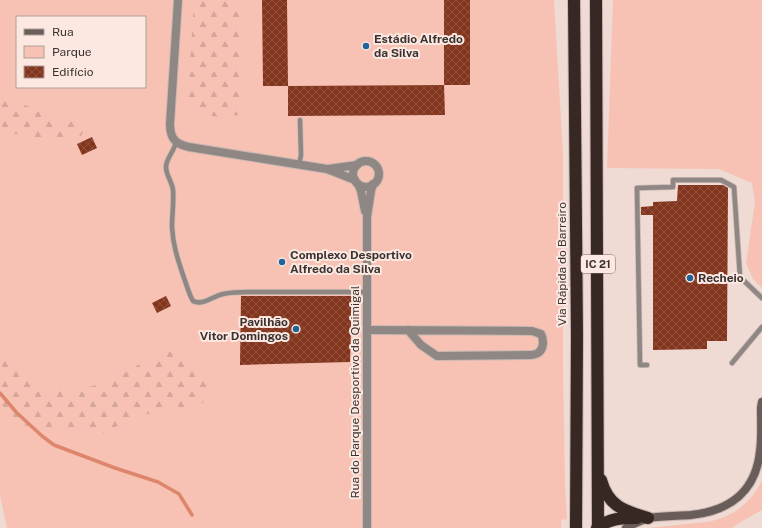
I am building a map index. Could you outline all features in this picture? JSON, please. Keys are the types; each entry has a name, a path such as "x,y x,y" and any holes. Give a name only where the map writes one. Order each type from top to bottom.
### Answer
{"highway":[{"name":"Via Rápida do Barreiro","path":"574,0 577,344 576,528"},
{"name":"IC 21","path":"596,0 599,469 598,528"},
{"path":"599,469 604,489 616,505 631,513 648,518"},
{"path":"598,528 605,522 619,518 648,518"}],"street":[{"path":"178,0 170,128 171,134 176,141 186,147 327,169 366,187 374,184 378,178 378,170 376,166 365,161 357,165 327,169"},
{"path":"357,165 353,172 353,176 361,191 366,217"},
{"name":"Rua do Parque Desportivo da Quimigal","path":"367,528 366,217 374,184"},
{"path":"367,330 408,330 532,330 540,334 543,342 542,348 537,353 531,355 437,356 421,345 408,330"},
{"path":"626,528 648,518 705,513 726,505 737,498 751,483 758,463 762,402"}],"lane":[{"path":"298,164 301,155 300,120"},
{"path":"176,141 176,145 166,164 173,188 173,239 178,263 193,301 197,303 222,294 249,292 367,292"},
{"path":"647,365 640,366 637,188 673,187 673,180 722,180 734,187 740,277 762,298"},
{"path":"732,363 762,327"}],"green space":[{"name":"Complexo Desportivo Alfredo da Silva","path":"0,0 554,0 563,154 563,370 567,519 561,520 561,528 7,528 0,495"},
{"path":"194,0 239,0 240,115 218,117 187,111"},
{"path":"613,0 762,0 762,288 753,279 746,263 755,202 752,183 719,169 607,168"},
{"path":"0,101 21,103 62,120 88,124 81,136 37,137 12,133 0,134"},
{"path":"0,343 23,374 41,389 74,390 106,383 147,359 169,352 187,349 191,361 199,375 215,381 209,399 190,411 167,411 148,414 121,424 101,434 74,428 48,431 19,424 0,403"},
{"path":"762,480 762,510 732,528 647,528 707,522 724,517 740,508 747,502 753,496"}],"building":[{"path":"262,0 287,0 288,86 263,86"},
{"path":"444,0 470,0 470,85 444,85"},
{"path":"444,85 445,115 288,116 288,86"},
{"path":"92,137 97,148 82,155 77,144"},
{"name":"Recheio","path":"678,185 723,185 728,188 727,341 707,341 707,349 653,350 653,215 641,215 641,207 653,206 653,202 677,201"},
{"path":"166,296 171,306 157,313 152,303"},
{"name":"Pavilhão Vitor Domingos","path":"241,296 352,296 350,362 240,365"}],"waterway":[{"path":"0,393 16,412 54,445 115,468 158,482 179,494 192,515"}],"place":[{"name":"Estádio Alfredo da Silva","path":"366,46"},
{"name":"Complexo Desportivo Alfredo da Silva","path":"282,262"},
{"name":"Recheio","path":"690,278"},
{"name":"Pavilhão Vitor Domingos","path":"296,329"}]}
